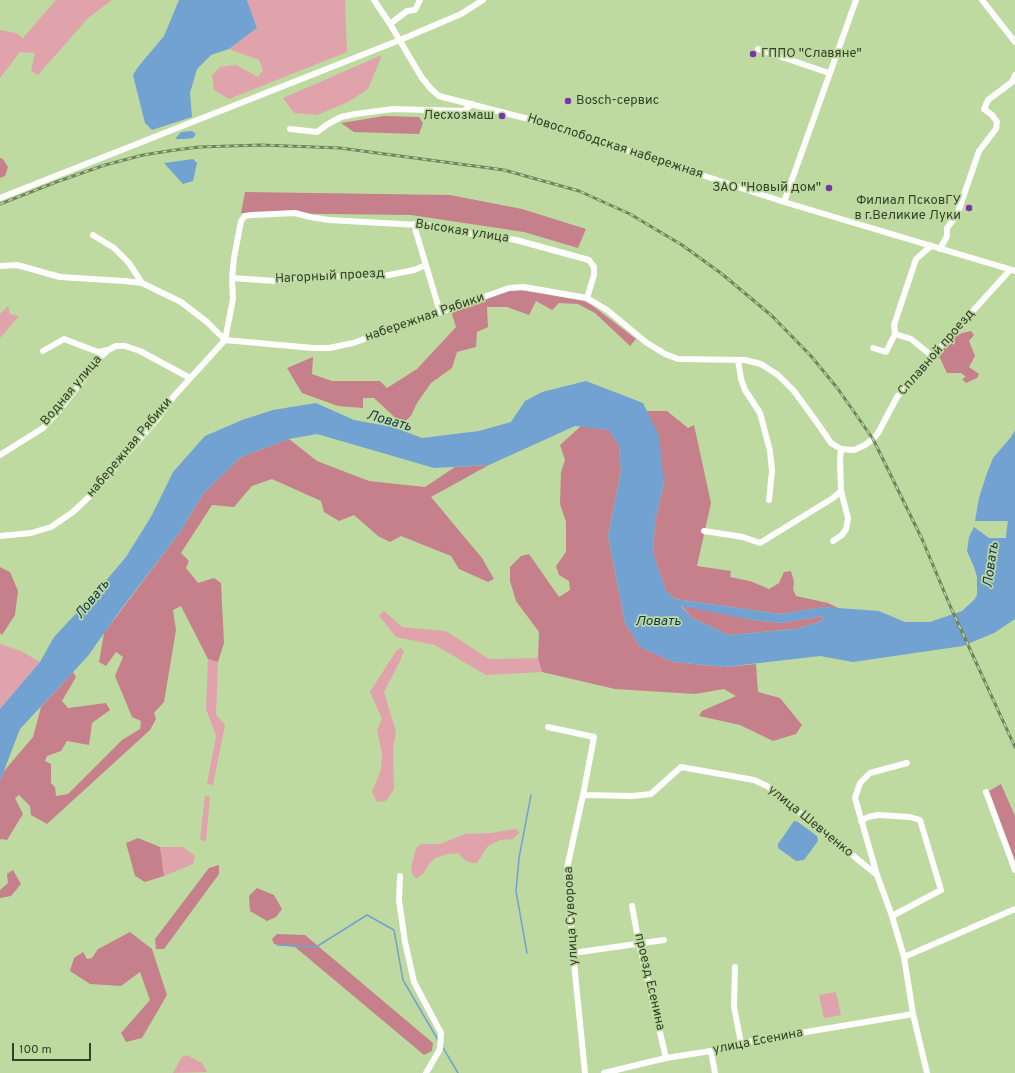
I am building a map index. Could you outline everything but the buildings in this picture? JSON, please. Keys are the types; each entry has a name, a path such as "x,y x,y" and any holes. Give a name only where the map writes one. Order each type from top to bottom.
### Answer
{"street":[{"name":"Новослободская набережная","path":"374,0 422,78 439,96 540,122 784,202 1013,270"},
{"path":"390,24 407,11 415,10 420,0"},
{"path":"0,198 400,40 461,14 483,0"},
{"path":"784,202 856,0"},
{"path":"982,0 1015,42"},
{"path":"758,49 829,73"},
{"path":"940,249 947,236 947,228 957,215 979,151 996,129 997,122 992,115 984,109 988,100 1012,82 1015,75"},
{"path":"290,129 317,132 341,117 355,114 393,109 464,111 472,104"},
{"name":"Высокая улица","path":"232,278 241,221 245,216 295,213 329,220 436,226 460,232 516,240 589,260 594,266 594,275 587,298"},
{"path":"415,224 416,232 440,312"},
{"path":"93,235 114,248 129,263 142,283"},
{"path":"873,348 886,352 895,334 894,325 916,259 931,246"},
{"path":"0,266 17,265 60,277 142,283 181,302 207,322 225,340"},
{"name":"Нагорный проезд","path":"232,278 275,281 289,277 384,276 414,270 426,265"},
{"name":"Сплавной проезд","path":"841,449 854,450 871,440 878,433 897,397 932,356 1013,270"},
{"path":"225,340 233,299 232,278"},
{"name":"набережная Рябики","path":"0,536 31,533 50,527 73,512 92,494 190,378 225,340 312,348 330,348 353,343 509,288 516,287 524,287 587,298 607,310 647,344 678,359 745,360 761,364 778,375 794,391 831,443 841,449"},
{"path":"895,334 910,339 932,356"},
{"path":"43,351 64,339 98,352 108,350"},
{"name":"Водная улица","path":"0,455 42,428 58,412 100,358 108,350 116,346 125,346 140,351 190,378"},
{"path":"738,360 741,379 745,390 760,413 770,451 772,470 769,500"},
{"path":"833,541 842,535 846,529 848,518 841,490 841,449"},
{"path":"704,531 743,537 760,543 833,498 841,490"},
{"name":"улица Суворова","path":"548,727 594,737 567,868 573,953 585,1073"},
{"name":"улица Шевченко","path":"907,763 870,772 860,784 855,798 877,875 892,916 904,957 913,1014 927,1073"},
{"name":"улица Шевченко","path":"583,795 632,796 651,794 681,767 754,780 767,786 877,875"},
{"path":"986,792 1015,870"},
{"path":"861,821 868,817 878,815 910,817 920,820 941,890 892,916"},
{"path":"400,876 399,900 405,942 414,982 441,1034 440,1049 426,1073"},
{"name":"проезд Есенина","path":"632,906 639,944 666,1058"},
{"path":"904,957 1015,909"},
{"path":"573,953 664,940"},
{"path":"735,967 734,1007 741,1043"},
{"name":"улица Есенина","path":"604,1073 666,1058 711,1051 741,1043 913,1014"},
{"path":"711,1051 715,1073"}],"shaded area":[{"path":"56,0 112,0 88,18 38,75 31,71 35,53 20,52 0,78 0,30 16,33 23,38"},
{"path":"247,0 345,0 347,52 229,99 214,90 212,75 220,67 236,65 258,77 263,70 259,60 229,49 257,28"},
{"path":"382,55 368,89 348,102 317,115 294,113 283,98"},
{"path":"384,116 419,117 423,123 419,134 354,132 341,123"},
{"path":"0,158 3,159 8,167 5,176 0,178"},
{"path":"245,192 450,195 522,209 586,229 578,248 524,232 411,215 241,213"},
{"path":"520,290 584,301 593,306 636,339 630,346 595,313 578,304 559,303 552,310 536,301 529,315 507,307 487,307 488,327 477,332 476,347 457,352 452,368 431,383 417,403 411,416 402,424 374,398 363,398 363,408 338,406 302,393 287,368 313,357 312,374 332,381 380,381 387,388 417,369 456,327 451,311 508,291"},
{"path":"8,306 10,314 19,316 0,338 0,314"},
{"path":"971,331 974,335 969,341 975,356 969,367 979,374 977,378 966,383 962,379 966,377 961,373 947,373 938,354 954,337"},
{"path":"647,411 667,411 688,428 694,425 711,503 697,566 731,571 730,577 750,581 769,589 779,583 784,572 791,571 794,582 793,589 796,596 828,603 840,609 824,607 781,614 675,599 666,591 653,553 655,521 664,484"},
{"path":"581,426 609,430 619,446 621,472 608,536 625,623 640,647 673,662 725,667 756,664 758,692 780,698 802,725 796,734 773,741 740,725 699,716 702,711 736,696 724,689 695,694 615,689 542,672 538,658 539,632 516,601 510,581 510,567 521,556 529,554 559,597 570,590 569,581 559,575 556,566 566,552 566,522 560,504 561,472 565,460 560,445"},
{"path":"289,439 317,461 369,481 425,487 455,467 489,465 431,497 482,558 494,579 488,582 459,569 451,556 401,536 390,542 378,536 354,515 339,521 324,512 321,501 272,479 252,486 234,507 212,505 181,553 189,561 186,568 198,583 214,578 221,583 224,643 218,662 208,659 181,606 173,610 176,630 164,702 154,713 156,719 150,730 47,824 31,815 30,806 19,795 15,798 23,814 7,840 0,840 0,781 4,771 33,737 41,707 73,672 76,677 62,701 68,708 106,703 110,710 92,723 89,745 67,741 61,751 47,756 45,761 51,764 51,783 55,787 56,796 68,794 122,740 140,729 141,721 132,717 115,676 123,657 116,652 106,666 99,662 104,633 180,532 203,494 241,457"},
{"path":"0,567 10,572 18,591 15,615 2,635 0,633"},
{"path":"681,605 753,620 781,623 823,616 822,621 796,629 729,635 692,618"},
{"path":"384,611 402,627 446,631 489,659 538,658 542,672 486,675 435,645 396,637 379,616"},
{"path":"0,644 21,651 40,662 0,709"},
{"path":"401,648 404,651 384,692 396,732 393,747 394,789 386,801 377,802 372,792 381,769 382,753 377,730 382,719 370,692 396,651"},
{"path":"208,659 218,662 216,715 225,725 213,785 207,784 216,736 206,709"},
{"path":"1001,784 1015,816 1015,861 989,791"},
{"path":"205,796 210,797 206,841 200,840"},
{"path":"514,829 518,830 519,833 513,839 500,840 488,846 477,863 466,861 458,853 448,854 435,858 423,874 417,878 413,876 411,868 416,848 421,844 440,844 465,834 492,833"},
{"path":"138,838 160,847 164,876 145,882 135,876 126,843"},
{"path":"160,847 183,847 195,856 193,864 164,876"},
{"path":"219,865 219,874 164,949 156,949 155,939 209,868"},
{"path":"13,870 21,884 11,896 0,898 0,890 8,883 7,874"},
{"path":"257,888 274,895 282,909 276,917 267,921 250,911 249,896"},
{"path":"130,932 152,949 167,995 142,1038 126,1042 121,1033 150,1000 140,972 121,986 90,984 70,971 74,958 83,952 87,959 92,958 98,949"},
{"path":"277,934 305,935 433,1043 432,1051 424,1055 295,947 274,944 272,939"},
{"path":"836,992 841,1015 824,1018 819,995"},
{"path":"187,1055 202,1063 207,1072 173,1073 182,1057"}],"water":[{"path":"179,0 247,0 257,28 229,49 211,55 197,69 190,93 192,117 152,130 145,123 133,75 164,36"},
{"path":"192,131 196,134 193,138 175,139 181,132"},
{"path":"193,159 197,163 193,181 183,184 164,163"},
{"name":"Ловать","path":"586,381 643,403 659,436 664,484 655,521 653,553 666,591 675,599 781,614 824,607 879,611 905,622 930,622 962,611 974,600 977,595 977,577 967,551 969,537 974,527 989,538 1015,538 1015,619 994,633 963,646 853,662 820,656 725,667 673,662 640,647 625,623 608,536 621,472 619,446 609,430 575,426 489,465 434,468 317,434 289,439 241,457 203,494 180,532 119,612 88,656 20,729 0,781 0,709 40,662 54,637 98,590 126,557 152,515 173,472 205,436 242,420 273,410 316,403 354,420 393,427 422,438 479,431 511,422 525,401 542,392","holes":["681,606 753,620 781,623 823,616 822,621 796,629 729,635 692,618"]},
{"name":"Ловать","path":"1015,430 1015,521 975,521 979,498 993,458"},
{"path":"794,821 798,822 817,836 818,841 804,860 796,861 778,848 778,844"}],"waterway":[{"name":"Ловать","path":"1009,550 1015,498"},
{"path":"527,953 516,891 519,858 531,795"},
{"path":"277,945 316,947 367,915 394,930 403,980 438,1040"},
{"path":"442,1046 458,1073"}],"railway":[{"path":"0,204 105,165 143,155 199,147 261,145 340,148 504,170 579,191 630,214 682,245 722,274 772,316 811,356 838,389 873,439 922,539 951,608 1015,747"}],"place":[{"name":"ГППО \"Славяне\"","path":"753,54"},
{"name":"Bosch-сервис","path":"568,101"},
{"name":"Лесхозмаш","path":"502,116"},
{"name":"ЗАО \"Новый дом\"","path":"829,188"},
{"name":"Филиал ПсковГУ в г.Великие Луки","path":"969,208"}]}
